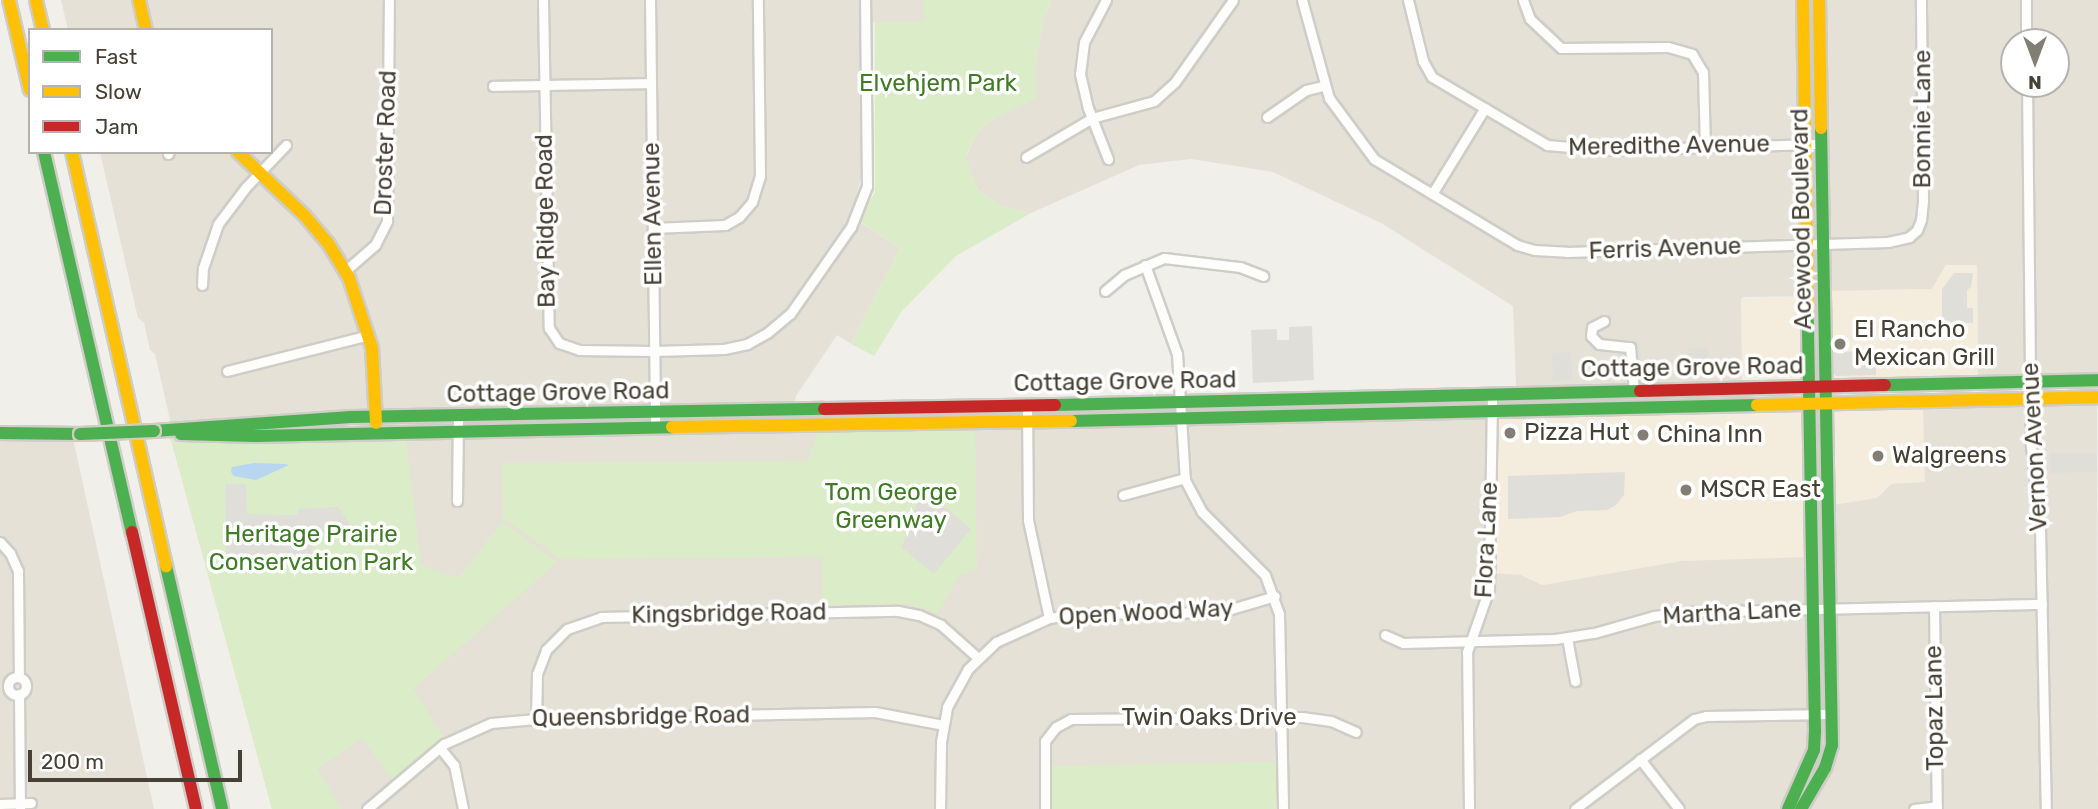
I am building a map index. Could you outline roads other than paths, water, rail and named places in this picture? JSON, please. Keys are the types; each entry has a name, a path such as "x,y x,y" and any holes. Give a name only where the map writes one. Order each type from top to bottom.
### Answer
{"main road":[{"path":"9,0 28,81"},
{"path":"36,0 43,28"},
{"path":"139,0 146,28"},
{"name":"Acewood Boulevard","path":"1788,809 1814,750 1815,715 1803,0"},
{"name":"Acewood Boulevard","path":"1801,809 1829,757 1832,714 1819,0"},
{"path":"44,154 196,809"},
{"path":"72,154 222,809"},
{"path":"240,154 328,243 345,271 369,335 376,432"},
{"name":"Cottage Grove Road","path":"0,433 154,431 295,419 2098,380"},
{"name":"Cottage Grove Road","path":"154,431 248,436 1180,419 2098,397"},
{"name":"Cottage Grove Road","path":"0,440 54,434"}],"street":[{"name":"Droster Road","path":"345,271 375,245 387,220 389,0"},
{"name":"Bay Ridge Road","path":"543,0 549,328 559,343 579,350 654,351 724,349 747,344 768,333 790,314 851,227 867,186 865,0"},
{"name":"Ellen Avenue","path":"650,0 655,427"},
{"path":"653,228 724,225 739,217 752,202 760,176 758,0"},
{"path":"1106,0 1088,32 1081,63 1083,90 1108,159"},
{"path":"1027,157 1091,117 1147,105 1166,92 1233,0"},
{"name":"Ferris Avenue","path":"1302,0 1324,86 1339,116 1366,152 1507,240 1534,250 1567,252 1888,242 1912,234"},
{"name":"Meredithe Avenue","path":"1408,0 1428,71 1439,82 1556,148 1605,150 1822,144"},
{"path":"1522,0 1530,19 1561,48 1668,47 1692,54 1703,72 1705,146"},
{"name":"Bonnie Lane","path":"1912,234 1921,220 1923,200 1922,0"},
{"path":"2026,0 2026,28"},
{"path":"493,86 651,83"},
{"path":"1267,117 1306,90 1324,86"},
{"name":"Vernon Avenue","path":"2027,98 2031,446 2038,491 2046,809"},
{"path":"1432,194 1485,108"},
{"path":"201,285 203,268 218,224 232,203 286,145"},
{"path":"1105,291 1124,275 1164,258 1240,267 1263,276"},
{"path":"1145,265 1177,354 1185,478 1202,512 1265,575 1275,596 1280,618 1283,809"},
{"path":"1604,321 1592,327 1592,339 1599,344 1630,347 1634,390"},
{"path":"227,371 369,335"},
{"name":"Flora Lane","path":"1468,809 1468,641 1476,629 1489,589 1492,393"},
{"path":"1027,405 1028,520 1049,618"},
{"path":"457,501 458,416"},
{"path":"1123,495 1185,478"},
{"path":"0,542 18,571 12,685 20,806"},
{"name":"Open Wood Way","path":"940,809 943,725 957,688 978,658 1009,634 1049,618 1077,614 1221,612 1275,596"},
{"name":"Martha Lane","path":"1385,635 1403,643 1567,638 1654,616 1688,612 2042,604"},
{"name":"Topaz Lane","path":"1934,606 1937,808"},
{"name":"Kingsbridge Road","path":"536,719 537,674 546,650 567,629 601,617 898,611 919,615 941,625 978,658"},
{"path":"1567,638 1575,681"},
{"path":"0,692 12,685"},
{"name":"Queensbridge Road","path":"367,809 455,737 491,723 536,719 876,712 943,725"},
{"path":"1575,809 1694,719 1706,716 1832,714"},
{"name":"Twin Oaks Drive","path":"1045,809 1045,741 1060,724 1071,719 1321,718 1356,732"},
{"path":"440,748 454,765 463,809"},
{"path":"1640,759 1679,809"},
{"path":"0,804 20,806 31,803"},
{"path":"1914,809 1937,808"}],"water":[{"path":"254,463 289,465 256,480 234,476 231,472 232,467"}],"place":[{"name":"El Rancho Mexican Grill","path":"1840,344"},
{"name":"Pizza Hut","path":"1510,433"},
{"name":"China Inn","path":"1643,435"},
{"name":"Walgreens","path":"1878,456"},
{"name":"MSCR East","path":"1686,490"}],"park label":[{"name":"Elvehjem Park","path":"938,84"},
{"name":"Tom George Greenway","path":"891,507"},
{"name":"Heritage Prairie Conservation Park","path":"311,549"}]}
